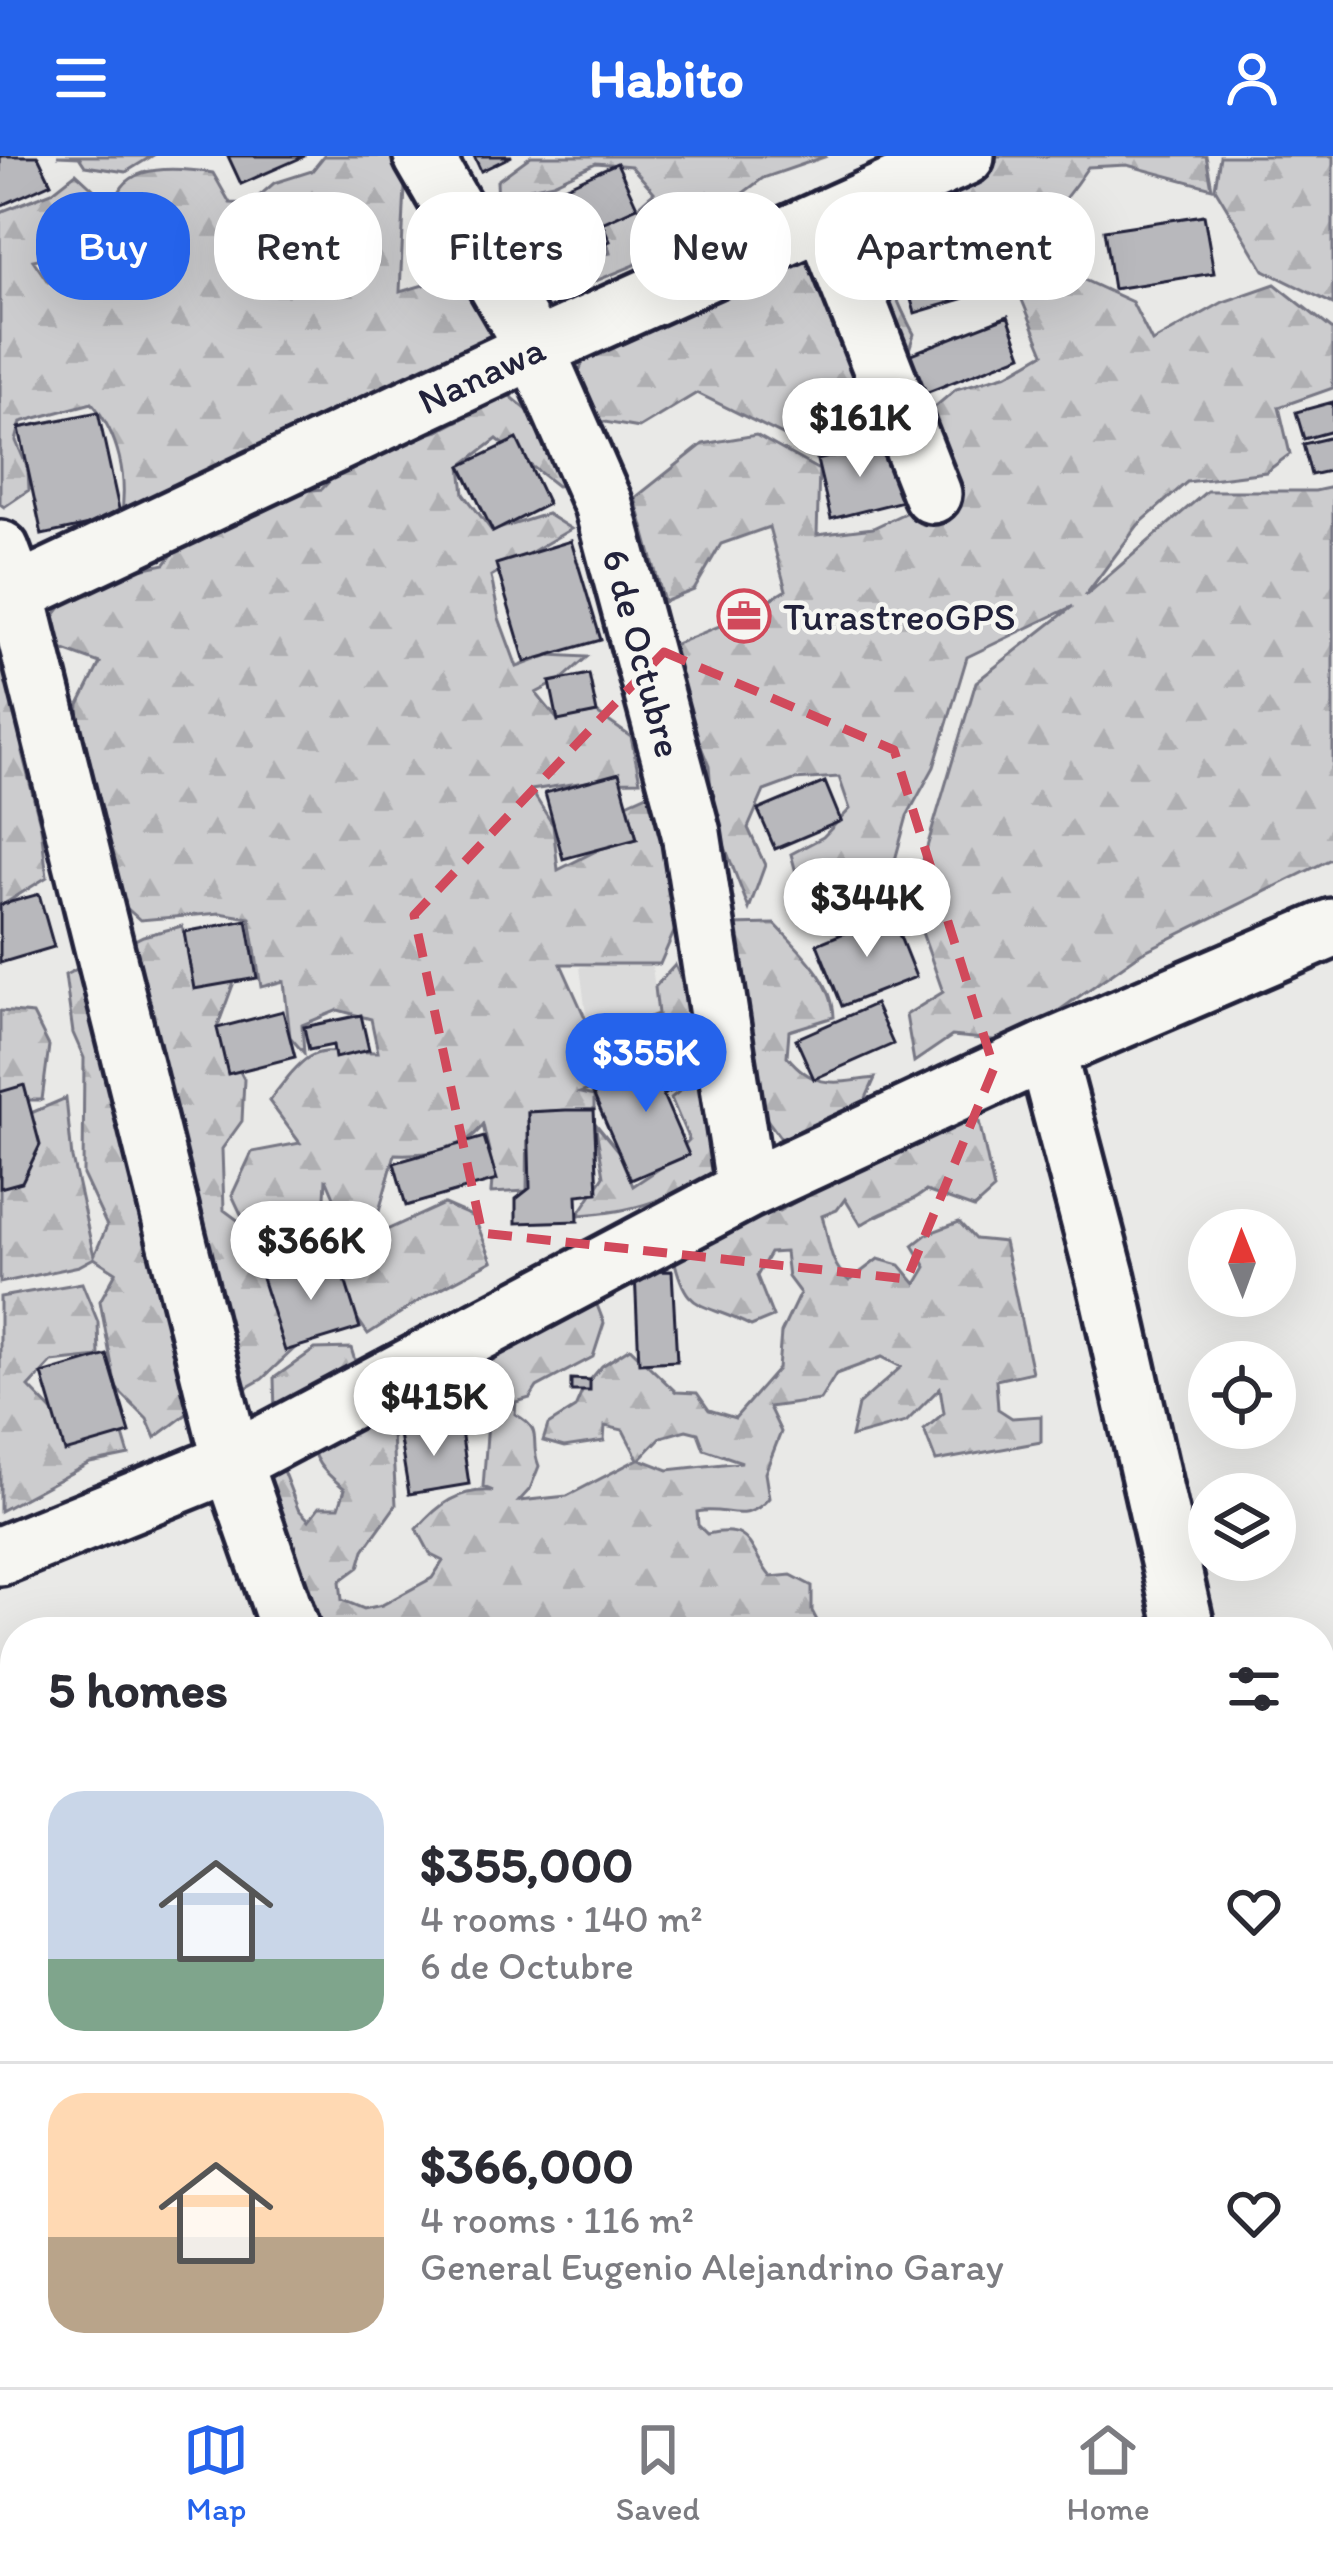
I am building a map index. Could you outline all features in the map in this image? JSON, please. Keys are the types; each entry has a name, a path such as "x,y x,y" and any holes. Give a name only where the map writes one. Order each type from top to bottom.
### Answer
{"street":[{"name":"6 de Octubre","path":"423,156 535,349 603,504 691,833 746,1190"},
{"name":"Nanawa","path":"884,192 965,156"},
{"name":"Nanawa","path":"5,581 815,223"},
{"path":"856,300 932,494"},
{"path":"5,581 232,1462 286,1617"},
{"path":"0,1556 232,1462 746,1190 1046,1052 1333,928"},
{"path":"1046,1052 1106,1279 1183,1617"}],"highlighted area":[{"path":"664,652 894,750 994,1068 907,1279 482,1233 414,915"}],"shaded area":[{"path":"651,958 658,1014 587,1022 580,967"}],"green space":[{"path":"57,156 152,156 126,172 85,166 79,157"},
{"path":"324,156 415,156 405,187 400,292 406,290 406,300 493,300 511,319 478,363 121,518 119,458 109,429 92,403 21,422 16,441 28,469 29,490 4,507 0,504 0,212 36,198 36,300 190,300 190,192 120,192 143,173 177,169 213,173 224,192 214,192 214,300 382,300 382,192 264,192 274,183 312,171"},
{"path":"531,156 827,156 763,178 744,192 654,192 631,166 596,163 530,188 531,192 497,192 497,181"},
{"path":"996,156 1206,156 1212,188 1127,165 1088,167 1070,192 913,192"},
{"path":"1220,156 1333,156 1333,304 1264,270 1215,188"},
{"path":"76,173 97,192 52,192"},
{"path":"630,210 630,267 606,277 606,254 610,253 606,221"},
{"path":"815,251 815,300 898,300 914,334 902,372 896,430 809,448 697,393 639,428 587,419 573,390 590,340 702,300 791,300 791,266"},
{"path":"1275,284 1333,330 1333,388 1279,407 1290,454 1266,472 1187,482 1138,525 1085,596 1207,491 1333,487 1333,858 1141,953 1014,1042 952,1036 914,1062 906,1015 943,992 911,901 976,682 1073,606 967,657 934,767 907,816 888,886 829,862 798,880 791,854 823,837 850,809 839,777 794,780 764,791 748,828 765,865 749,909 713,816 709,766 661,650 744,616 786,590 769,527 721,544 694,590 664,602 635,498 703,444 756,435 819,470 817,535 873,528 909,511 923,454 923,417 956,389 1008,374 1044,353 1022,300 1095,300 1095,285 1132,302 1152,342 1223,302"},
{"path":"509,395 564,440 576,484 557,486 497,439 461,466 464,494 492,531 547,514 571,529 491,576 499,618 517,667 549,655 587,657 561,680 536,693 558,720 597,713 631,737 640,781 531,790 553,825 558,870 600,849 637,839 627,803 652,792 677,925 660,964 561,964 587,1022 623,1027 658,1014 655,987 675,965 696,1034 614,1081 580,1093 594,1096 594,1110 528,1112 527,1191 491,1193 493,1168 483,1125 455,1146 395,1154 376,1222 340,1211 326,1178 324,1218 290,1230 252,1229 264,1240 262,1278 295,1348 262,1379 226,1399 200,1404 155,1438 147,1419 116,1388 100,1301 116,1272 94,1258 79,1266 0,1283 0,1163 31,1113 66,1098 72,1158 94,1256 107,1226 83,1175 84,1058 73,1033 65,975 143,936 182,926 196,976 234,982 217,1028 244,1079 242,1121 222,1149 224,1210 247,1227 232,1195 252,1152 300,1143 269,1101 314,1054 378,1052 371,1019 338,1010 302,1025 304,1053 290,1037 284,981 261,987 250,918 220,913 140,920 104,888 76,738 79,705 100,663 36,640 81,581 165,564 187,535 262,495 322,489 353,456 438,431"},
{"path":"0,620 27,688 22,752 41,827 47,877 4,904 0,903"},
{"path":"775,924 821,978 834,1017 789,1031 787,1056 807,1074 826,1082 875,1078 852,1129 788,1148 751,1098 738,947 731,925"},
{"path":"0,1011 33,1014 49,1046 42,1100 0,1100"},
{"path":"706,1070 720,1168 652,1202 578,1215 604,1176 595,1123 618,1151 633,1186 689,1140 671,1098"},
{"path":"975,1103 994,1190 974,1208 926,1191 861,1225 845,1199 837,1210 822,1216 833,1259 849,1281 878,1259 900,1265 916,1284 926,1267 913,1245 959,1222 975,1239 1004,1242 1032,1372 996,1380 998,1409 1012,1418 1041,1416 1041,1442 936,1461 924,1430 944,1413 940,1388 906,1422 851,1437 858,1405 901,1367 882,1357 836,1374 820,1400 769,1407 781,1432 765,1473 769,1498 743,1513 697,1512 698,1525 707,1534 742,1536 771,1577 791,1575 812,1586 815,1617 285,1617 236,1487 280,1463 298,1509 309,1520 319,1507 339,1507 345,1489 320,1464 309,1431 275,1412 274,1378 315,1349 351,1348 365,1386 391,1417 396,1505 364,1550 359,1567 340,1581 342,1600 364,1609 382,1605 432,1578 443,1561 431,1555 417,1529 425,1520 459,1496 493,1491 483,1487 488,1422 472,1413 459,1387 463,1374 496,1358 521,1333 584,1296 597,1305 604,1323 593,1357 537,1387 530,1398 516,1402 515,1414 533,1431 539,1466 519,1501 567,1496 638,1459 623,1430 605,1426 604,1441 564,1447 543,1441 548,1425 575,1408 584,1387 602,1366 630,1348 676,1392 697,1393 709,1410 735,1418 778,1369 781,1333 800,1293 788,1277 785,1252 770,1253 757,1276 773,1317 751,1326 689,1296 672,1250 752,1222 767,1209 779,1211","holes":["686,1430 698,1433 704,1449 742,1462 668,1470 640,1459 661,1437"]},
{"path":"444,1204 474,1217 492,1261 368,1334 345,1301 345,1249"},
{"path":"82,1283 98,1322 99,1357 52,1362 29,1387 61,1420 63,1445 123,1435 129,1455 90,1463 0,1511 0,1297"}],"building":[{"path":"0,156 38,156 51,183 0,206"},
{"path":"228,156 305,156 241,184"},
{"path":"474,156 512,156 481,171"},
{"path":"617,163 630,192 630,210 606,221 606,192 553,192"},
{"path":"1204,215 1214,273 1113,289 1104,230"},
{"path":"911,300 959,300 915,313"},
{"path":"1008,316 1022,355 923,394 908,355"},
{"path":"1333,402 1333,431 1304,439 1296,412"},
{"path":"98,412 121,518 42,535 19,428"},
{"path":"1333,437 1333,470 1311,475 1303,444"},
{"path":"517,439 548,504 493,532 461,466"},
{"path":"889,442 903,501 831,519 817,460"},
{"path":"571,541 601,640 525,662 496,564"},
{"path":"589,674 597,713 558,721 550,682"},
{"path":"619,773 637,839 563,859 545,793"},
{"path":"825,782 841,821 775,849 758,810"},
{"path":"39,894 54,947 0,963 0,905"},
{"path":"891,914 916,977 842,1006 817,944"},
{"path":"247,920 257,978 194,989 184,932"},
{"path":"875,1004 893,1044 814,1079 796,1039"},
{"path":"283,1011 295,1057 228,1074 217,1028"},
{"path":"361,1015 369,1050 335,1058 333,1045 309,1050 304,1027"},
{"path":"683,1051 695,1080 663,1095 689,1155 631,1180 592,1091"},
{"path":"24,1085 40,1145 22,1182 0,1188 0,1092"},
{"path":"594,1110 598,1193 577,1195 578,1221 516,1223 516,1199 530,1188 528,1112"},
{"path":"484,1137 497,1180 406,1206 394,1163"},
{"path":"307,1234 314,1258 292,1266 285,1241"},
{"path":"337,1254 360,1328 285,1351 262,1278"},
{"path":"672,1271 677,1361 639,1363 635,1272"},
{"path":"107,1355 130,1433 65,1452 42,1374"},
{"path":"571,1379 590,1380 590,1391 571,1391"},
{"path":"460,1424 469,1484 409,1494 399,1434"}],"place":[{"name":"TurastreoGPS","path":"744,616"}]}
